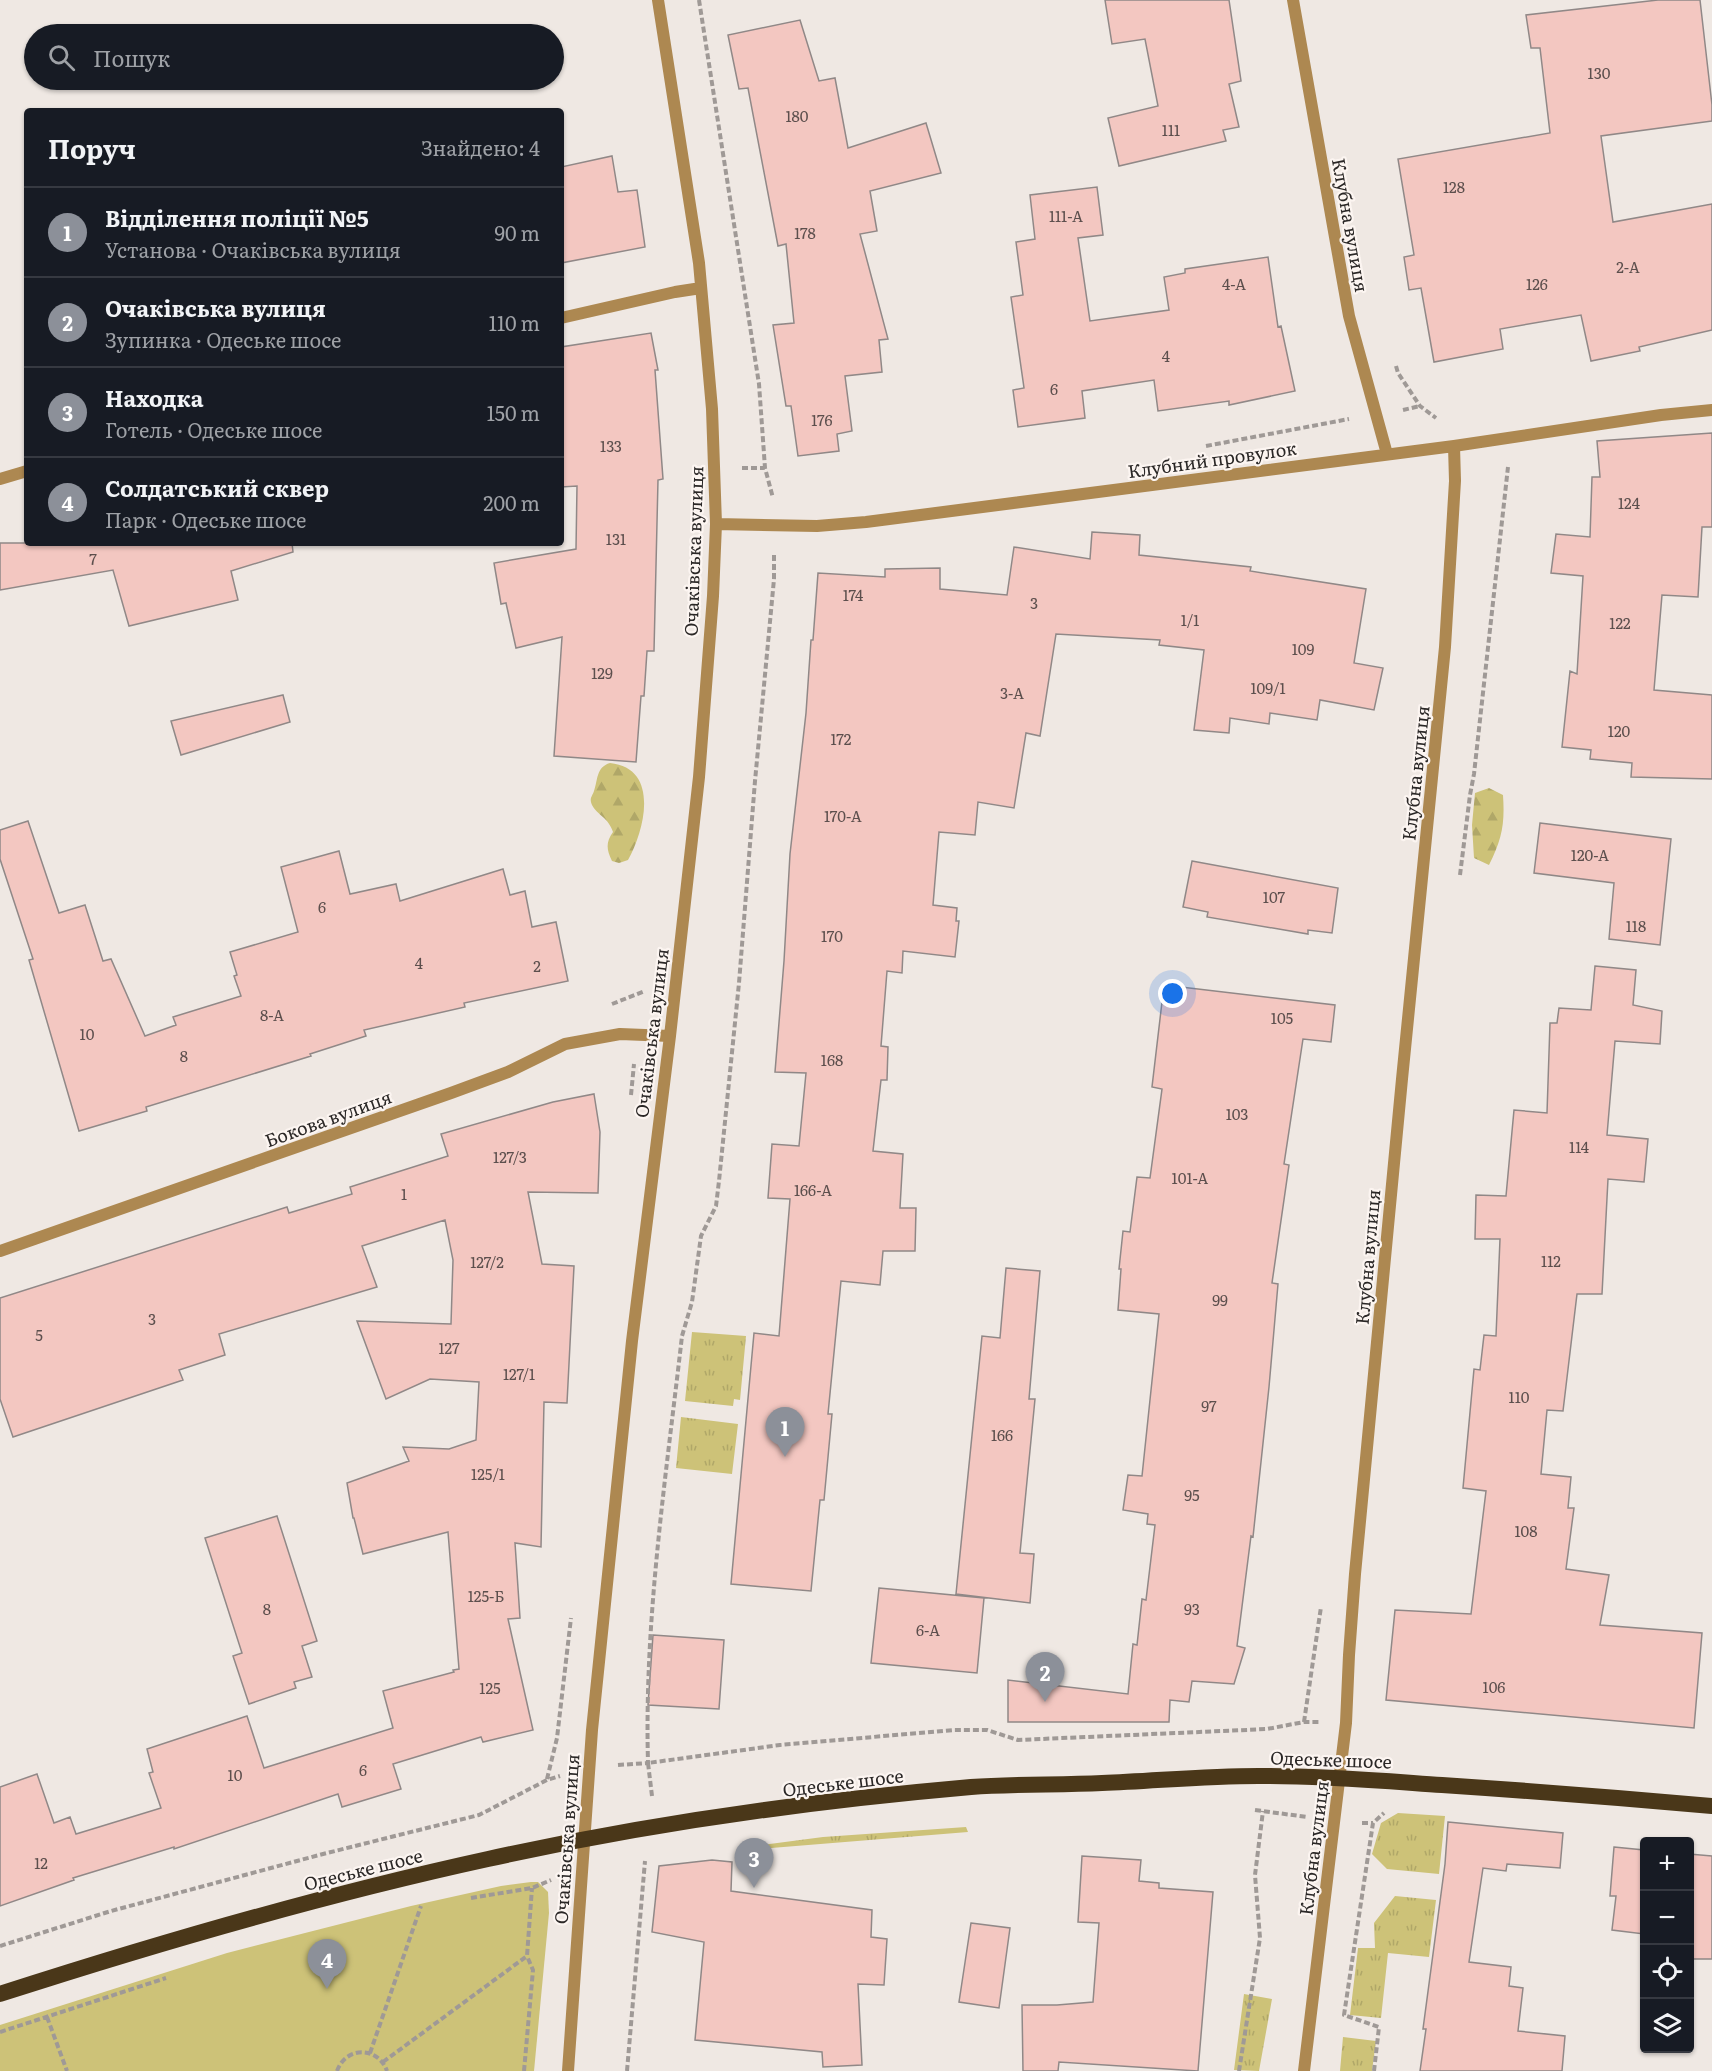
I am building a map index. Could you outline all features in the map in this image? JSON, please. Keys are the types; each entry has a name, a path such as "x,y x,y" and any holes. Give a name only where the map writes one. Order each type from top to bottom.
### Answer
{"highway":[{"name":"Одеське шосе","path":"0,1994 125,1954 336,1895 488,1858 583,1839 729,1815 848,1800 974,1787 1264,1776 1340,1778 1550,1792 1712,1806"}],"street":[{"name":"Очаківська вулиця","path":"568,2071 588,1771 632,1341 699,777 713,596 716,524 712,409 699,263 658,0"},
{"name":"Клубна вулиця","path":"1293,0 1349,316 1387,454"},
{"path":"564,317 701,288"},
{"name":"Клубний провулок","path":"716,524 817,526 866,522 1454,446 1661,415 1712,410"},
{"name":"Клубна вулиця","path":"1304,2071 1346,1723 1355,1574 1445,647 1455,481 1454,446"},
{"path":"0,479 24,472"},
{"name":"Бокова вулиця","path":"0,1251 451,1094 508,1072 565,1044 620,1034 670,1036"}],"path":[{"path":"1197,447 1420,406"},
{"path":"771,492 781,494"},
{"path":"631,1099 632,1075 640,1035 646,979"},
{"path":"0,1946 157,1899 478,1815 547,1780 613,1765 648,1763 646,1702 648,1657 665,1482"},
{"path":"1304,1722 1322,1597"},
{"path":"547,1780 557,1738 572,1617"},
{"path":"1374,2071 1379,2027 1344,2015 1373,1823 1391,1806"},
{"path":"1252,1809 1335,1822 1373,1823"},
{"path":"1239,2071 1260,1938 1256,1875 1263,1811"},
{"path":"627,2071 645,1854"},
{"path":"524,2071 533,1970 527,1956 532,1888"},
{"path":"370,2053 421,1905"},
{"path":"383,2062 527,1956"},
{"path":"47,2017 67,2071"},
{"path":"337,2071 344,2059 356,2052 370,2053 383,2062 387,2071"}],"green space":[{"path":"610,763 626,767 636,776 642,788 644,802 643,817 634,847 628,860 619,863 612,861 609,853 608,842 613,832 611,827 594,809 591,801 598,774 605,765"},
{"path":"1489,788 1503,795 1504,805 1502,831 1489,865 1474,858 1472,825 1475,793"},
{"path":"692,1332 746,1336 740,1400 734,1399 733,1406 685,1401"},
{"path":"681,1417 738,1424 732,1474 676,1468"},
{"path":"1398,1813 1445,1816 1439,1874 1387,1869 1372,1854 1381,1823"},
{"path":"966,1827 968,1832 736,1851 738,1848 823,1837"},
{"path":"538,1882 548,1892 549,1913 534,2071 0,2071 0,2025 227,1953 411,1906 501,1886"},
{"path":"1395,1896 1436,1900 1429,1957 1388,1953 1381,2018 1350,2015 1358,1948 1375,1948 1374,1923"},
{"path":"1244,1994 1272,1999 1259,2071 1234,2070"},
{"path":"1343,2037 1376,2041 1372,2071 1340,2071"}],"building":[{"path":"1105,0 1229,0 1241,81 1229,84 1239,127 1223,130 1226,141 1119,166 1108,118 1158,106 1145,39 1112,44"},
{"path":"1658,0 1700,0 1712,121 1601,136 1613,222 1712,204 1712,330 1639,347 1640,351 1591,361 1581,315 1500,329 1503,349 1434,362 1421,288 1409,290 1404,257 1414,255 1398,159 1550,133 1540,48 1531,48 1526,15"},
{"path":"800,20 819,81 835,78 848,148 926,123 941,173 870,191 877,231 860,234 888,339 879,340 882,372 845,376 852,431 837,434 839,451 798,456 791,406 786,406 773,325 794,323 786,244 778,246 748,88 739,89 728,35"},
{"path":"612,156 618,192 637,190 645,247 564,262 564,166"},
{"path":"1097,187 1103,235 1078,238 1090,321 1169,310 1164,277 1185,273 1185,269 1268,257 1278,327 1281,326 1295,391 1229,405 1229,401 1158,411 1154,380 1082,391 1085,418 1018,427 1013,390 1024,388 1011,297 1023,295 1016,242 1035,239 1030,195"},
{"path":"651,333 658,370 655,370 663,479 658,480 654,651 647,651 636,762 554,756 562,637 516,648 506,603 501,604 494,563 576,549 577,486 564,487 564,347"},
{"path":"1712,433 1712,527 1702,527 1698,597 1662,595 1654,690 1712,695 1712,779 1631,777 1632,763 1590,759 1591,750 1562,747 1570,671 1577,674 1583,576 1551,573 1556,534 1590,537 1592,477 1600,477 1597,441"},
{"path":"1092,532 1140,535 1139,555 1251,567 1250,571 1366,589 1354,663 1383,668 1374,710 1320,700 1317,720 1270,713 1269,724 1230,718 1229,733 1194,730 1204,650 1159,645 1160,640 1056,634 1040,736 1026,733 1014,808 978,802 975,835 939,832 933,905 957,908 956,921 959,921 955,957 903,951 902,973 887,971 881,1046 888,1047 887,1080 881,1080 873,1151 903,1154 900,1208 916,1208 915,1251 883,1251 880,1285 841,1281 828,1414 832,1414 824,1500 820,1500 811,1591 731,1584 754,1333 779,1336 790,1199 768,1198 772,1144 799,1146 806,1073 775,1072 790,854 806,713 818,573 885,577 885,569 940,568 940,589 1007,595 1014,547 1090,559"},
{"path":"0,543 24,543 24,546 292,546 293,552 231,571 238,600 129,626 113,570 0,590"},
{"path":"283,695 290,722 181,755 171,721"},
{"path":"28,821 59,913 85,905 103,961 111,959 145,1036 176,1025 173,1017 241,996 234,976 237,975 230,952 298,932 281,867 339,851 350,894 396,884 400,901 503,869 510,895 525,891 532,927 556,922 568,981 464,1003 465,1007 364,1030 366,1036 310,1054 311,1056 146,1107 147,1111 79,1131 29,960 33,959 0,859 0,830"},
{"path":"1540,823 1671,839 1660,945 1609,939 1614,883 1534,873"},
{"path":"1192,861 1338,888 1332,933 1308,930 1308,934 1207,917 1208,912 1183,907"},
{"path":"1595,966 1636,970 1633,1005 1662,1011 1660,1044 1615,1041 1607,1135 1648,1139 1644,1182 1608,1179 1602,1294 1577,1294 1563,1411 1547,1410 1541,1474 1571,1477 1568,1508 1574,1508 1566,1569 1609,1575 1600,1625 1702,1633 1694,1728 1386,1700 1395,1610 1471,1614 1486,1491 1463,1488 1474,1369 1480,1370 1484,1335 1496,1336 1500,1239 1475,1239 1476,1195 1506,1196 1514,1110 1547,1113 1550,1023 1557,1023 1559,1008 1591,1010"},
{"path":"1164,985 1335,1005 1331,1042 1303,1039 1284,1164 1289,1165 1272,1283 1278,1284 1269,1387 1253,1537 1251,1536 1237,1646 1245,1648 1234,1684 1192,1681 1189,1702 1170,1700 1169,1722 1008,1722 1008,1680 1128,1694 1133,1644 1137,1645 1142,1599 1146,1600 1155,1525 1147,1524 1148,1514 1123,1510 1128,1475 1142,1476 1159,1314 1118,1310 1121,1269 1119,1269 1123,1231 1130,1232 1137,1177 1150,1178 1162,1089 1152,1087"},
{"path":"594,1094 600,1132 598,1193 528,1192 542,1264 574,1266 567,1403 544,1402 541,1547 515,1543 520,1618 508,1619 533,1730 483,1742 481,1737 393,1764 401,1789 342,1807 338,1794 174,1849 174,1847 73,1878 74,1880 0,1906 0,1787 37,1774 54,1823 70,1817 76,1834 161,1808 149,1773 153,1772 147,1749 247,1716 264,1768 393,1728 383,1691 459,1669 448,1532 363,1554 353,1518 347,1483 409,1461 403,1447 449,1449 476,1440 479,1382 430,1379 386,1399 357,1321 451,1324 453,1260 445,1220 362,1246 377,1287 219,1334 225,1355 179,1370 183,1380 13,1437 0,1399 0,1298 287,1207 289,1213 352,1194 350,1187 448,1156 441,1134 553,1102"},
{"path":"1006,1268 1040,1271 1029,1399 1035,1399 1020,1553 1034,1554 1030,1603 956,1594 982,1336 1000,1338"},
{"path":"277,1516 317,1641 302,1646 312,1677 294,1682 296,1688 249,1704 233,1656 242,1653 205,1538"},
{"path":"879,1588 984,1598 977,1673 871,1663"},
{"path":"653,1635 724,1640 719,1709 648,1705"},
{"path":"1448,1822 1563,1833 1560,1868 1507,1864 1506,1871 1483,1868 1469,1962 1511,1967 1509,1986 1523,1988 1518,2031 1565,2036 1562,2071 1420,2071"},
{"path":"1614,1847 1640,1850 1640,1934 1612,1930 1616,1896 1610,1896"},
{"path":"1694,1854 1712,1856 1712,1959 1694,1959"},
{"path":"1082,1856 1141,1860 1139,1881 1159,1883 1159,1888 1213,1892 1198,2071 1059,2062 1058,2071 1023,2071 1022,2005 1093,2002 1099,1923 1078,1922"},
{"path":"712,1860 732,1862 731,1891 872,1910 871,1937 887,1939 884,1985 858,1984 862,2065 823,2067 822,2052 695,2040 704,1942 652,1932 659,1866"},
{"path":"971,1923 1010,1928 999,2008 959,2002"}],"place":[{"name":"Відділення поліції №5","path":"785,1457"},
{"name":"Очаківська вулиця","path":"1045,1702"},
{"name":"Находка","path":"754,1888"},
{"name":"Солдатський сквер","path":"327,1989"}]}
